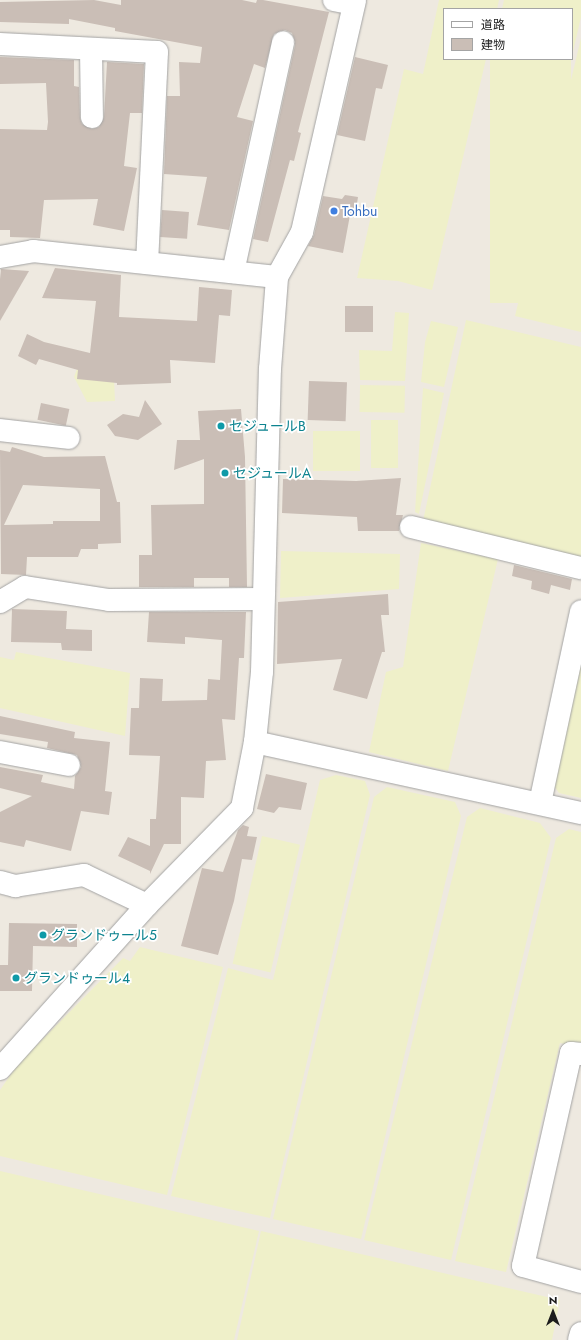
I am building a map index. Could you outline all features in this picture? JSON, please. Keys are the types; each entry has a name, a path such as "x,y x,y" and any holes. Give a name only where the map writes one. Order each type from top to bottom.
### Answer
{"street":[{"path":"0,1069 147,905 242,808 255,742 262,672 270,369 277,277 302,232 348,1"},
{"path":"233,272 283,42"},
{"path":"0,44 157,52 147,263"},
{"path":"91,48 92,117"},
{"path":"0,258 33,251 277,277"},
{"path":"0,430 69,438"},
{"path":"411,527 581,568"},
{"path":"0,602 25,587 109,600 263,599"},
{"path":"540,803 581,611"},
{"path":"255,742 581,813"},
{"path":"0,752 69,765"},
{"path":"0,882 16,886 84,875 147,905"},
{"path":"581,1054 571,1053 523,1266 581,1282"},
{"path":"579,1340 581,1333"}],"green space":[{"path":"439,0 499,0 497,8 443,8 443,60 486,60 432,290 398,281 357,278 404,69 423,74"},
{"path":"504,0 581,0 581,17 573,52 573,8 502,8"},
{"path":"581,38 581,332 515,316"},
{"path":"490,60 571,60 571,303 490,303"},
{"path":"395,312 409,313 405,381 360,380 359,350 392,351"},
{"path":"466,320 581,347 581,561 423,521"},
{"path":"431,321 458,327 444,387 421,382 425,342"},
{"path":"82,355 113,356 115,401 87,402 74,377"},
{"path":"360,385 405,386 405,413 360,412"},
{"path":"423,388 444,393 419,514 415,512"},
{"path":"371,420 398,420 398,468 371,468"},
{"path":"313,431 360,431 360,471 313,471"},
{"path":"421,543 498,559 448,771 369,752 386,672 403,667"},
{"path":"281,551 400,554 399,589 280,598"},
{"path":"16,652 130,673 125,736 0,708 0,657 14,660"},
{"path":"581,653 581,798 559,793 551,782"},
{"path":"336,775 365,781 370,795 270,1218 171,1196 228,968 273,980 320,780"},
{"path":"387,787 455,802 461,816 361,1239 273,1219 374,797"},
{"path":"480,808 540,823 551,838 451,1260 364,1240 467,817"},
{"path":"569,829 581,832 581,1048 560,1043 506,1272 455,1261 556,838"},
{"path":"262,836 300,845 271,972 233,964"},
{"path":"140,947 223,967 167,1195 0,1156 0,1090 18,1064 123,958 130,961"},
{"path":"0,1171 259,1231 234,1340 0,1340"},
{"path":"261,1231 560,1300 552,1340 237,1340"}],"building":[{"path":"94,0 121,5 121,0 242,0 256,3 257,0 263,0 329,12 298,132 301,133 294,161 290,160 268,242 253,239 295,45 292,33 285,30 274,34 265,68 254,64 237,117 253,121 229,230 197,225 207,177 164,174 167,96 180,96 179,62 200,63 202,47 115,31 115,28 69,19 69,24 0,22 0,2"},
{"path":"0,57 74,60 74,86 79,87 80,118 82,124 92,129 99,127 104,117 107,62 144,64 142,113 130,113 124,166 137,168 124,231 93,225 98,199 44,200 40,238 10,237 10,230 0,230 0,129 47,130 48,122 46,83 0,84"},
{"path":"355,57 388,65 382,89 376,88 365,141 337,135"},
{"path":"345,195 358,197 355,216 350,215 343,253 308,246 314,235 323,196 342,199"},
{"path":"162,210 189,212 187,239 160,237"},
{"path":"55,268 121,275 119,317 197,321 199,287 232,290 230,316 219,315 215,363 170,360 171,383 117,385 117,383 77,379 78,370 39,359 36,365 18,356 27,334 44,342 90,353 96,301 42,298"},
{"path":"1,269 29,271 0,321 0,279"},
{"path":"345,306 373,306 373,332 345,332"},
{"path":"309,381 347,382 346,421 308,420"},
{"path":"145,400 162,424 138,440 115,436 107,425 123,414 139,417"},
{"path":"41,403 69,409 66,426 37,420"},
{"path":"241,409 245,457 247,587 229,587 229,578 194,578 194,587 139,587 139,555 152,555 151,505 204,504 204,459 174,470 177,440 200,440 198,411"},
{"path":"12,447 44,457 105,456 117,502 120,502 121,543 98,544 98,549 81,549 78,557 27,557 26,575 1,574 0,450 10,452","holes":["23,485 100,489 100,521 53,521 53,524 4,525"]},
{"path":"401,478 396,515 403,515 399,531 358,531 357,517 282,513 283,479 356,481"},
{"path":"514,565 572,579 570,590 551,585 549,594 531,589 532,581 512,576"},
{"path":"388,594 389,615 381,615 385,652 382,652 367,699 333,690 342,659 277,664 278,602"},
{"path":"12,609 67,611 66,629 92,630 92,651 62,650 61,643 11,642"},
{"path":"149,612 246,612 244,658 239,658 235,720 222,719 226,760 206,761 204,798 181,797 181,844 164,844 150,874 150,871 118,856 128,837 150,846 150,819 156,819 160,756 129,755 131,708 139,708 140,678 163,679 162,701 207,700 208,679 220,680 222,640 185,637 185,644 147,642"},
{"path":"0,716 75,732 74,738 110,742 105,791 112,792 109,815 81,811 71,851 26,840 24,847 0,842 0,812 32,796 0,788 0,767 43,775 41,782 74,789 75,776 81,767 77,755 47,748 48,742 0,734"},
{"path":"266,774 307,783 301,810 279,807 274,813 257,809"},
{"path":"243,825 249,827 247,836 257,837 252,860 242,859 234,901 218,955 181,946 202,868 223,872 238,830"},
{"path":"9,923 77,924 77,947 33,946 32,991 0,991 0,965 8,965"}],"place":[{"name":"Tohbu","path":"334,211"},
{"name":"セジュールB","path":"221,426"},
{"name":"セジュールA","path":"225,473"},
{"name":"グランドゥール5","path":"43,935"},
{"name":"グランドゥール4","path":"16,978"}]}
